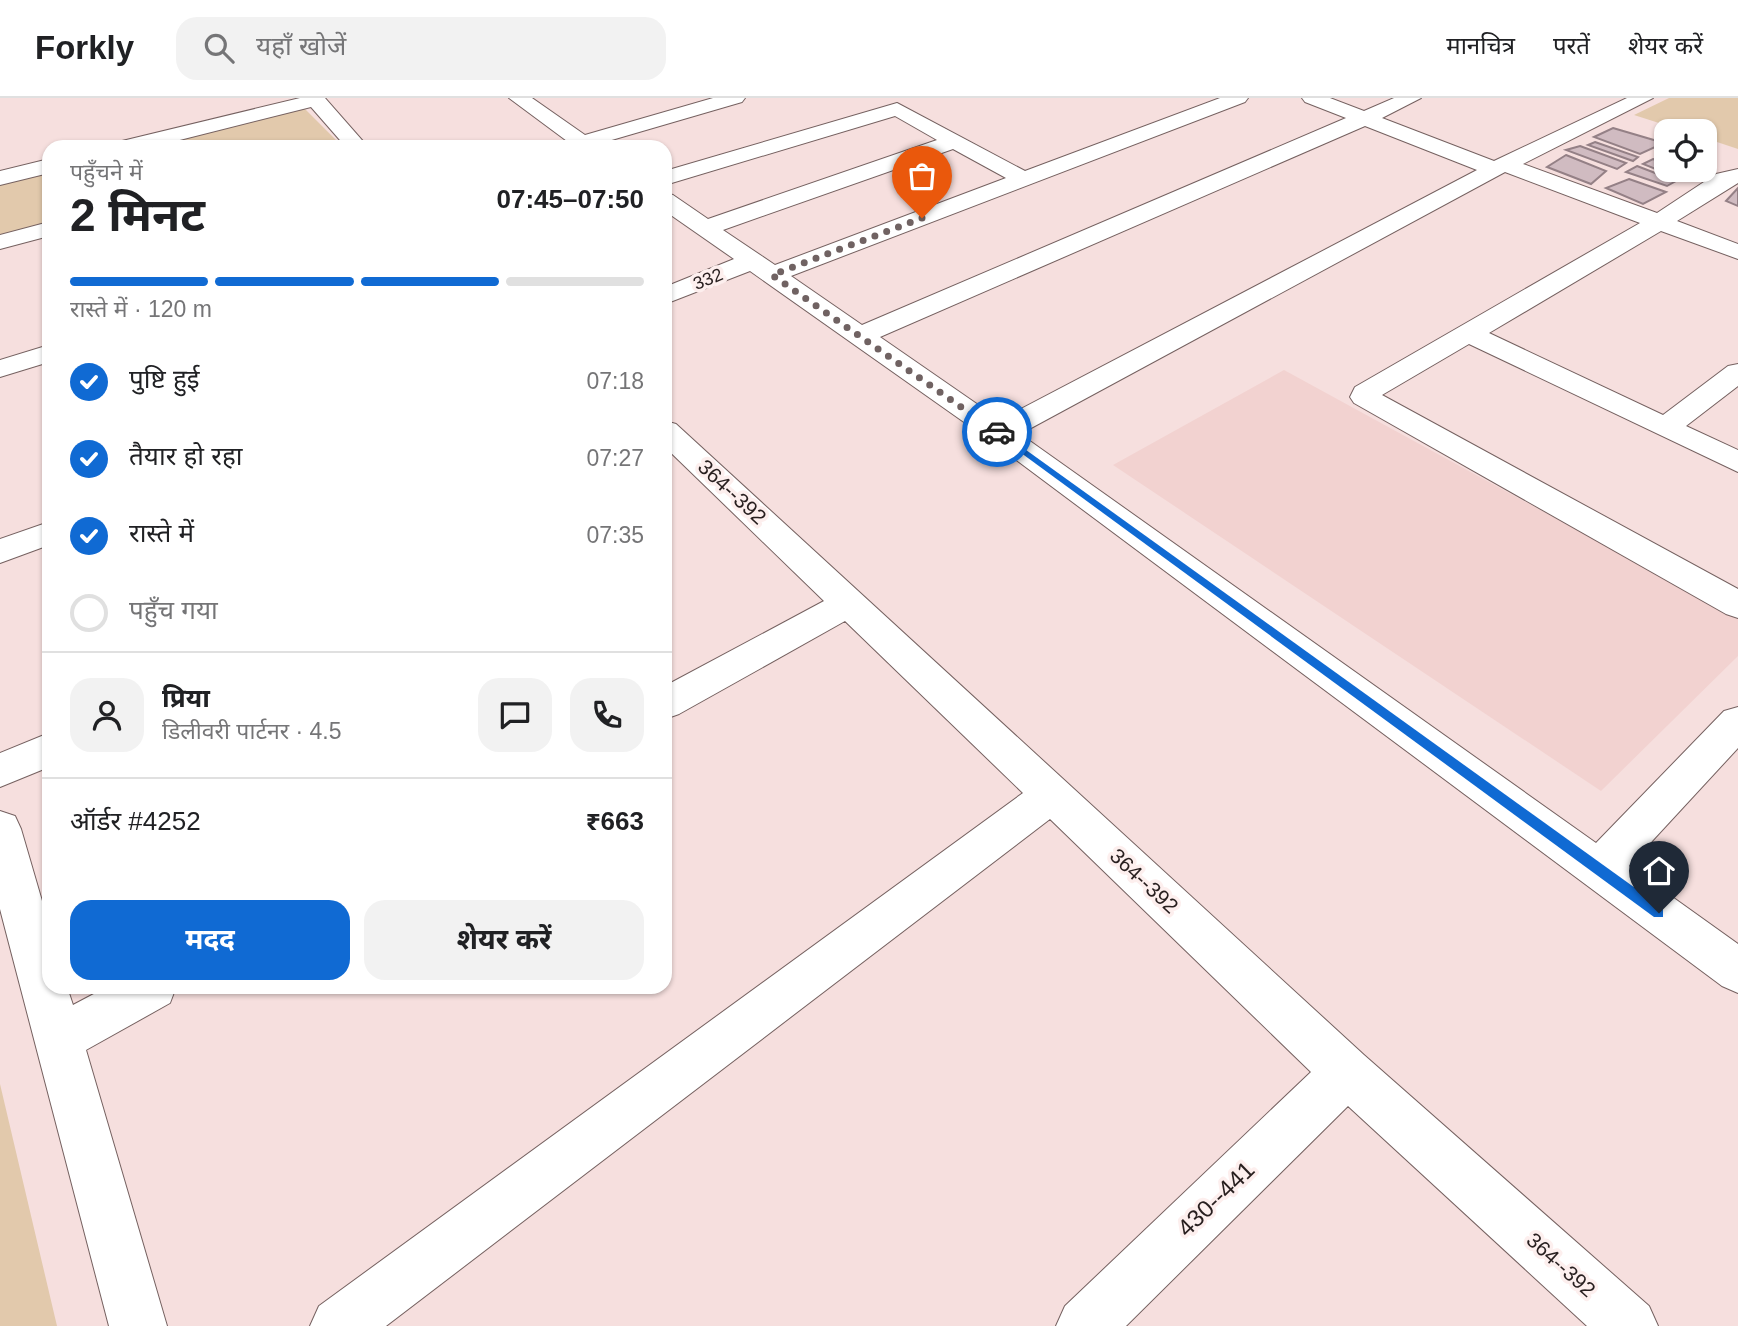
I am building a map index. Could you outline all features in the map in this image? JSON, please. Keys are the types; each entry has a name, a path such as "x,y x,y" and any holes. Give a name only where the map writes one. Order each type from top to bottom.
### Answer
{"street":[{"path":"519,98 579,140"},
{"path":"602,140 735,98"},
{"name":"332","path":"672,294 762,268 1023,179 1238,98"},
{"path":"1312,98 1738,252"},
{"path":"860,336 1411,98"},
{"path":"999,432 1500,167 1643,98"},
{"path":"154,140 319,99 350,140"},
{"path":"672,176 919,102"},
{"path":"897,109 1023,179"},
{"path":"705,228 954,141"},
{"path":"0,178 42,168"},
{"path":"1738,176 1724,179 1658,223 1364,393 1364,397 1738,605"},
{"path":"672,205 999,432 1738,971"},
{"path":"0,242 42,231"},
{"path":"1470,334 1738,461"},
{"path":"0,369 42,355"},
{"path":"1666,427 1738,372"},
{"name":"364--392","path":"675,452 849,603 1347,1072 1629,1326"},
{"path":"0,552 42,536"},
{"path":"672,700 849,603"},
{"path":"1599,869 1738,722"},
{"path":"0,771 42,751"},
{"path":"339,1326 1052,795"},
{"path":"0,829 42,981"},
{"path":"46,994 138,1326"},
{"path":"58,1039 140,994"},
{"name":"430--441","path":"1085,1326 1347,1072"}],"shaded area":[{"path":"1669,98 1738,98 1738,149 1717,142 1717,119 1654,119 1654,121 1634,115"},
{"path":"304,108 336,140 176,140"},
{"path":"42,174 42,226 0,237 0,184"},
{"path":"1284,370 1738,618 1738,656 1601,791 1113,465"},
{"path":"0,1084 57,1326 0,1326"}],"building":[{"path":"1613,128 1654,140 1654,148 1640,154 1594,137"},
{"path":"1595,142 1638,157 1633,161 1588,145"},
{"path":"1580,146 1626,163 1617,169 1566,150"},
{"path":"1566,155 1606,171 1591,184 1547,167"},
{"path":"1653,159 1654,159 1654,168 1643,164"},
{"path":"1637,166 1654,173 1654,182 1626,172"},
{"path":"1629,179 1666,192 1643,204 1606,188"},
{"path":"1655,182 1674,182 1667,186"},
{"path":"1738,188 1738,206 1726,201"}],"way so far":[{"path":"922,218 772,275 997,432"}],"route":[{"path":"997,432 1659,913"}]}
